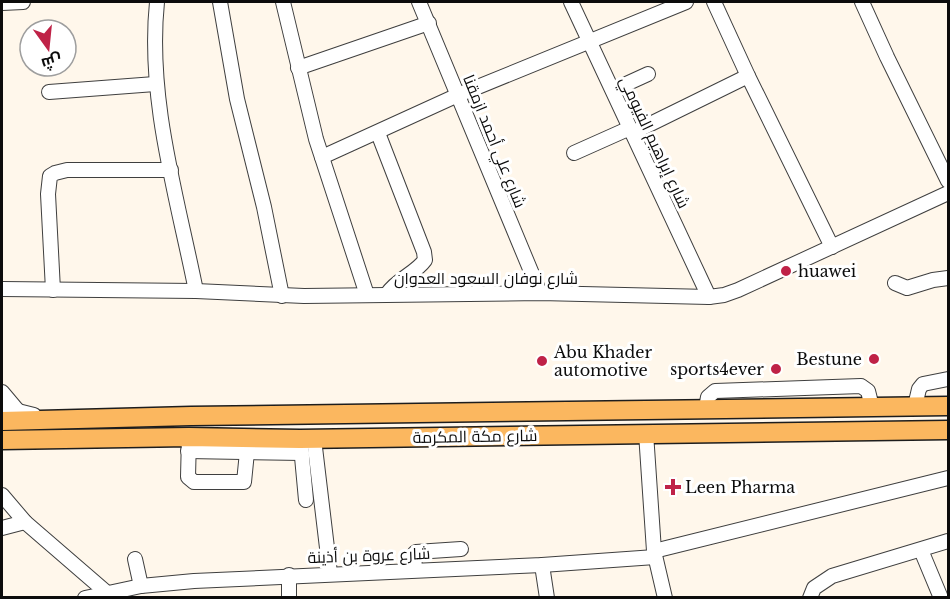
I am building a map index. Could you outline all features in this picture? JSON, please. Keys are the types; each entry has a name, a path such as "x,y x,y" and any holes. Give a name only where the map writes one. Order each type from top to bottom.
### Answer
{"main road":[{"name":"شارع مكة المكرمة","path":"2,421 706,408 948,406"},
{"name":"شارع مكة المكرمة","path":"2,440 305,444 646,433 948,430"}],"street":[{"path":"2,3 23,2"},
{"path":"157,2 153,36 155,84 196,291"},
{"path":"220,2 237,99 264,207 282,296"},
{"path":"283,2 322,157 367,295"},
{"name":"شارع علي أحمد ازمقنا","path":"419,2 540,293"},
{"name":"شارع إبراهيم الفيومي","path":"571,2 709,297"},
{"path":"322,157 458,95 686,2"},
{"path":"714,2 832,247"},
{"path":"862,2 948,181"},
{"path":"298,68 429,23"},
{"path":"613,90 648,74"},
{"path":"574,153 631,131 748,75"},
{"path":"49,92 155,84"},
{"path":"378,133 424,252 425,260 417,269 397,282 387,294"},
{"path":"53,290 48,194 50,176 67,170 171,170"},
{"name":"شارع نوفان السعود العدوان","path":"2,289 196,291 282,296 540,293 709,297 738,290 948,193"},
{"path":"895,283 907,288 948,278"},
{"path":"915,406 919,389 923,384 948,379"},
{"path":"2,393 18,411"},
{"name":"شارع مكة المكرمة","path":"2,411 18,411 44,419"},
{"path":"646,433 654,554 665,597"},
{"path":"247,452 244,482 198,483 188,477 189,444 247,452 305,444"},
{"path":"305,444 306,500"},
{"path":"305,444 330,573"},
{"name":"شارع عروة بن أذينة","path":"86,597 106,592 133,591 194,580 542,565 654,554 948,478"},
{"path":"2,495 25,522 106,592"},
{"path":"2,528 25,522"},
{"path":"810,597 814,588 832,576 948,541"},
{"path":"415,570 414,554 416,552 461,549"},
{"path":"921,550 941,597"},
{"path":"133,591 135,559"},
{"path":"542,565 547,597"},
{"path":"289,575 289,597"}],"place":[{"name":"huawei","path":"786,271"},
{"name":"Bestune","path":"874,359"},
{"name":"Abu Khader automotive","path":"542,361"},
{"name":"sports4ever","path":"776,369"},
{"name":"Leen Pharma","path":"673,487"}]}
